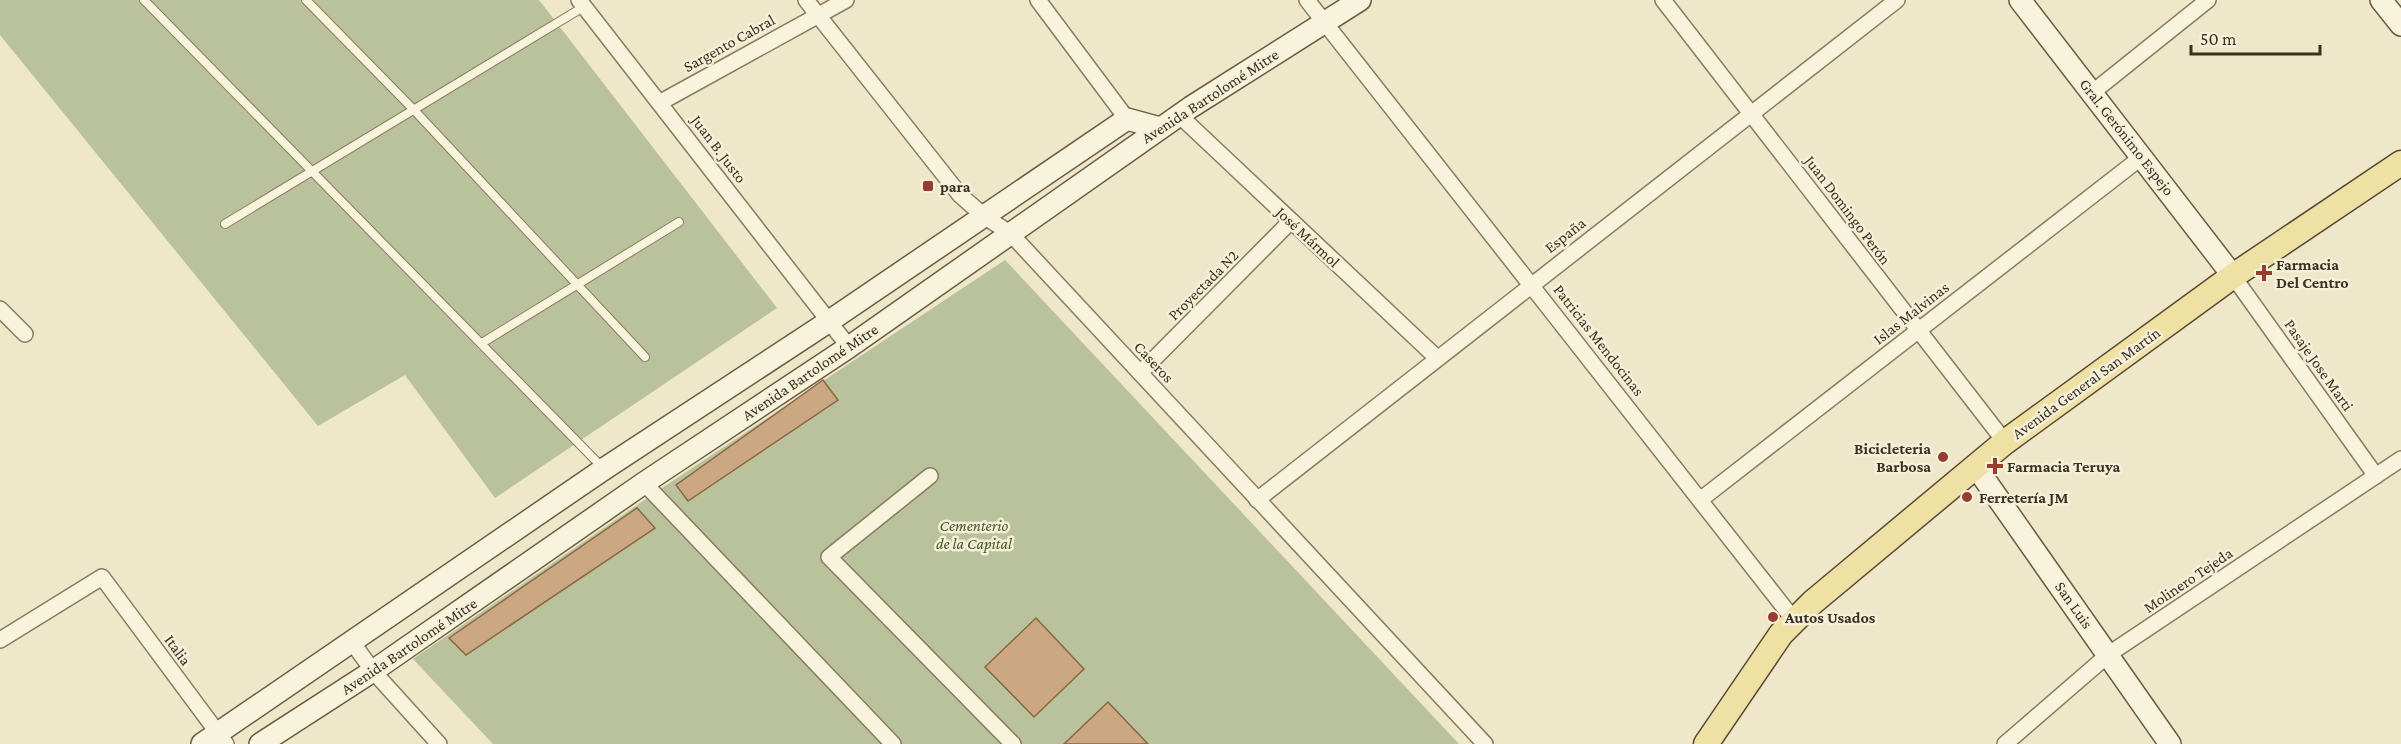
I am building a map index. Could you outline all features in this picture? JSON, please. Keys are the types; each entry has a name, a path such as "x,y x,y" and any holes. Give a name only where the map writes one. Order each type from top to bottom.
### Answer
{"main road":[{"name":"Avenida General San Martín","path":"1706,744 1794,620 2005,442 2233,276 2401,163"}],"street":[{"name":"Caseros","path":"806,0 960,195 985,217 1010,233 1485,744"},
{"name":"Sargento Cabral","path":"661,102 846,0"},
{"path":"1038,0 1127,119 1160,128"},
{"name":"Patricias Mendocinas","path":"1307,0 1794,620"},
{"name":"Avenida Bartolomé Mitre","path":"261,744 373,671 644,483 849,347 1179,115 1360,0"},
{"name":"Juan Domingo Perón","path":"1663,0 2005,442"},
{"name":"España","path":"1257,500 1750,112 1897,0"},
{"name":"Gral. Gerónimo Espejo","path":"2020,0 2143,156 2233,276"},
{"path":"2093,92 2208,0"},
{"path":"2380,0 2401,25"},
{"name":"Juan B. Justo","path":"582,3 849,347"},
{"name":"José Mármol","path":"1179,115 1437,358"},
{"name":"Avenida Bartolomé Mitre","path":"215,741 352,642 604,469 985,217 1127,119"},
{"name":"Islas Malvinas","path":"1701,500 2143,156"},
{"name":"Proyectada N2","path":"1140,373 1291,221"},
{"name":"Pasaje Jose Marti","path":"2233,276 2376,476"},
{"path":"0,309 25,334"},
{"name":"Molinero Tejeda","path":"2005,744 2109,654 2401,459"},
{"name":"San Luis","path":"1976,467 2170,744"},
{"path":"930,476 829,557 1012,744"},
{"path":"644,483 893,744"},
{"name":"Italia","path":"0,640 102,577 215,741"},
{"path":"352,642 373,671 439,744"}],"lane":[{"path":"144,0 604,469"},
{"path":"306,0 414,110 645,357"},
{"path":"225,224 414,110 582,3"},
{"path":"482,343 679,222"}],"green space":[{"path":"0,0 539,0 777,308 495,498 405,375 318,426 0,35"},
{"name":"Cementerio de la Capital","path":"1005,260 1459,744 493,744 413,659 653,494"}],"building":[{"path":"823,380 838,400 688,501 676,485"},
{"path":"637,508 655,528 466,655 449,638"},
{"path":"1036,618 1084,669 1034,717 985,667"},
{"path":"1108,702 1148,744 1064,744"}],"place":[{"name":"para","path":"928,186"},
{"name":"Farmacia Del Centro","path":"2264,273"},
{"name":"Bicicleteria Barbosa","path":"1943,457"},
{"name":"Farmacia Teruya","path":"1995,466"},
{"name":"Ferretería JM","path":"1967,497"},
{"name":"Autos Usados","path":"1773,617"}]}
